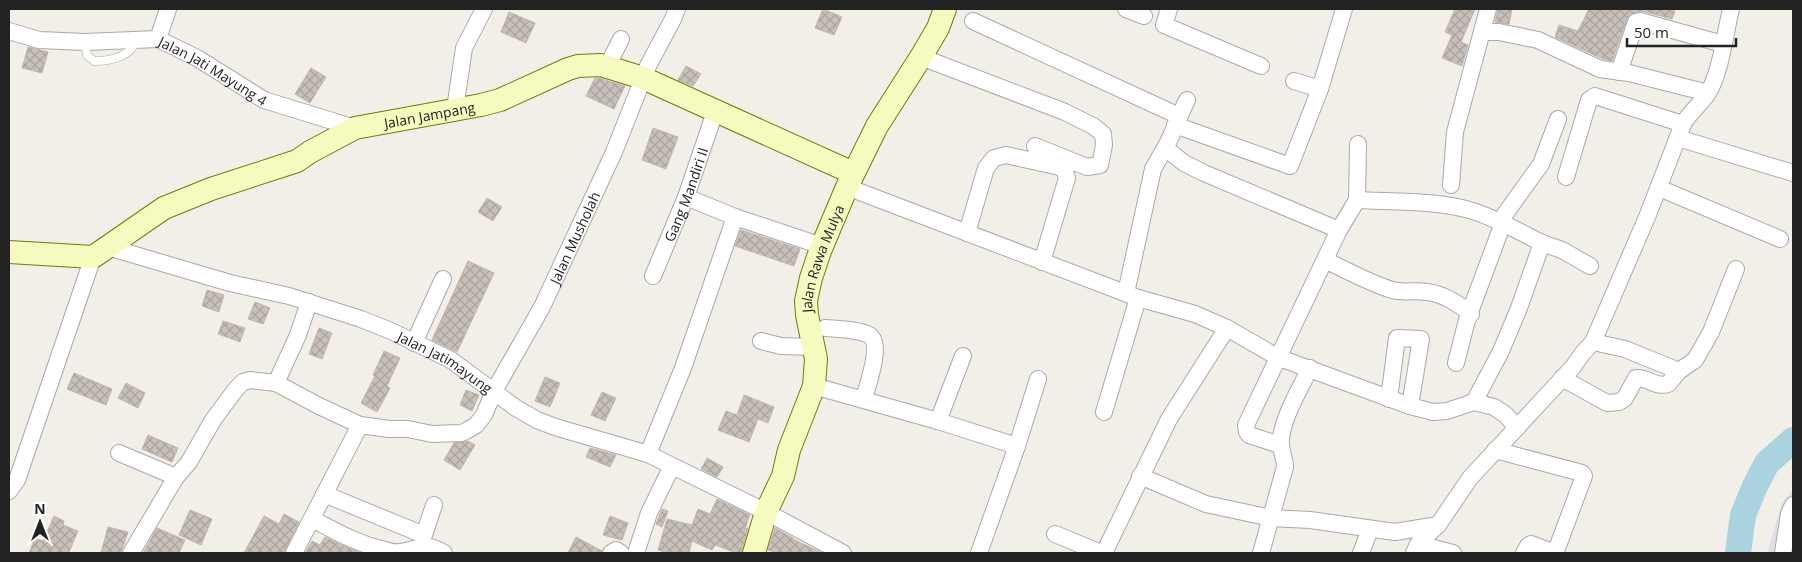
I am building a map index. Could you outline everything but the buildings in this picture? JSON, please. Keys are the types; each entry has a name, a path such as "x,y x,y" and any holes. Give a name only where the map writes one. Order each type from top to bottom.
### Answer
{"street":[{"path":"158,39 168,9"},
{"path":"455,109 464,48 484,9"},
{"name":"Jalan Musholah","path":"276,383 318,406 360,425 389,429 408,428 432,434 466,431 476,425 484,415 494,391 546,298 614,152 643,78 677,9"},
{"name":"Jalan Rawa Mulya","path":"754,553 766,512 783,476 789,450 814,386 816,366 806,301 810,278 850,180 877,126 938,28 945,9"},
{"path":"1126,9 1144,16"},
{"path":"1169,9 1164,25 1261,66"},
{"path":"973,21 1177,120 1290,166 1320,89 1344,9"},
{"path":"1451,185 1455,132 1488,9"},
{"path":"1416,549 1438,525 1470,478 1593,342 1659,188 1681,131 1689,114 1708,93 1717,70 1732,9"},
{"path":"1619,72 1636,22 1640,21 1723,44"},
{"name":"Jalan Jati Mayung 4","path":"9,31 39,40 85,42 158,39 197,58 264,100 355,128"},
{"path":"1482,32 1499,32 1538,40 1600,69 1708,93"},
{"path":"607,67 621,39"},
{"path":"921,57 1064,112 1093,126 1103,134 1104,145 1100,165 1087,168 1035,146"},
{"name":"Jalan Jampang","path":"100,252 164,208 211,188 297,161 355,128 500,100 560,72 578,66 607,67 643,78 850,180"},
{"path":"1294,81 1320,89"},
{"path":"1566,177 1590,100 1595,96 1793,173"},
{"path":"1104,412 1132,296 1153,169 1187,100"},
{"name":"Gang Mandiri II","path":"653,276 686,197 715,112"},
{"path":"1456,363 1467,320 1471,314 1505,214 1541,164 1558,119"},
{"path":"1280,445 1250,435 1246,429 1277,358 1339,230 1357,200 1358,144"},
{"path":"1165,148 1184,163 1204,174 1339,230"},
{"path":"967,233 986,168 994,158 1006,155 1060,167 1065,171 1067,178 1042,262"},
{"path":"850,180 967,233 1132,296 1195,314 1227,328 1277,358 1310,368 1389,399 1433,412 1447,412 1474,402 1494,407 1506,415 1517,428"},
{"path":"1659,188 1780,239"},
{"path":"686,197 735,217 822,246"},
{"path":"1357,200 1441,205 1475,212 1503,223 1542,243 1562,250 1590,266"},
{"path":"648,454 683,368 735,217"},
{"path":"1474,402 1501,351 1519,308 1542,243"},
{"path":"9,252 100,252 17,480 9,491"},
{"name":"Jalan Jatimayung","path":"100,252 309,302 391,331 451,360 516,408 537,420 648,454 766,512 843,553"},
{"path":"1325,260 1382,287 1395,291 1426,291 1440,295 1456,302 1471,314"},
{"path":"1562,378 1608,403 1614,403 1625,398 1636,378 1662,386 1668,384 1678,371 1695,360 1712,332 1736,269"},
{"path":"414,343 443,279"},
{"path":"131,553 176,478 189,462 213,420 243,382 250,380 276,383 298,335 309,302"},
{"path":"825,328 868,334 875,341 876,352 864,398"},
{"path":"1055,534 1102,553 1168,419 1227,328"},
{"path":"1389,399 1397,338 1421,339 1410,406"},
{"path":"761,341 781,346 814,347"},
{"path":"1593,342 1625,349 1678,371"},
{"path":"938,421 963,356"},
{"path":"1261,553 1286,467 1286,460 1280,445 1281,437 1285,422 1310,368"},
{"path":"979,553 1018,446 1038,379"},
{"path":"814,386 864,398 1018,446"},
{"path":"294,553 360,425"},
{"path":"1495,450 1582,473 1584,476 1556,551 1552,552 1531,544 1524,553"},
{"path":"119,454 176,478"},
{"path":"636,553 649,514 672,466"},
{"path":"1140,476 1206,504 1271,518 1310,520 1395,532 1438,525"},
{"path":"324,494 424,535 434,505"},
{"path":"1783,553 1789,514 1793,505"},
{"path":"312,518 356,541 380,549 399,553 423,546 435,547 444,553"},
{"path":"1361,553 1370,529"},
{"path":"1416,549 1453,553"},
{"path":"610,553 616,550 621,553"}],"shaded area":[{"path":"1793,490 1793,553 1767,553 1782,503"}],"waterway":[{"path":"1738,553 1743,515 1755,486 1767,463 1793,440"}]}
